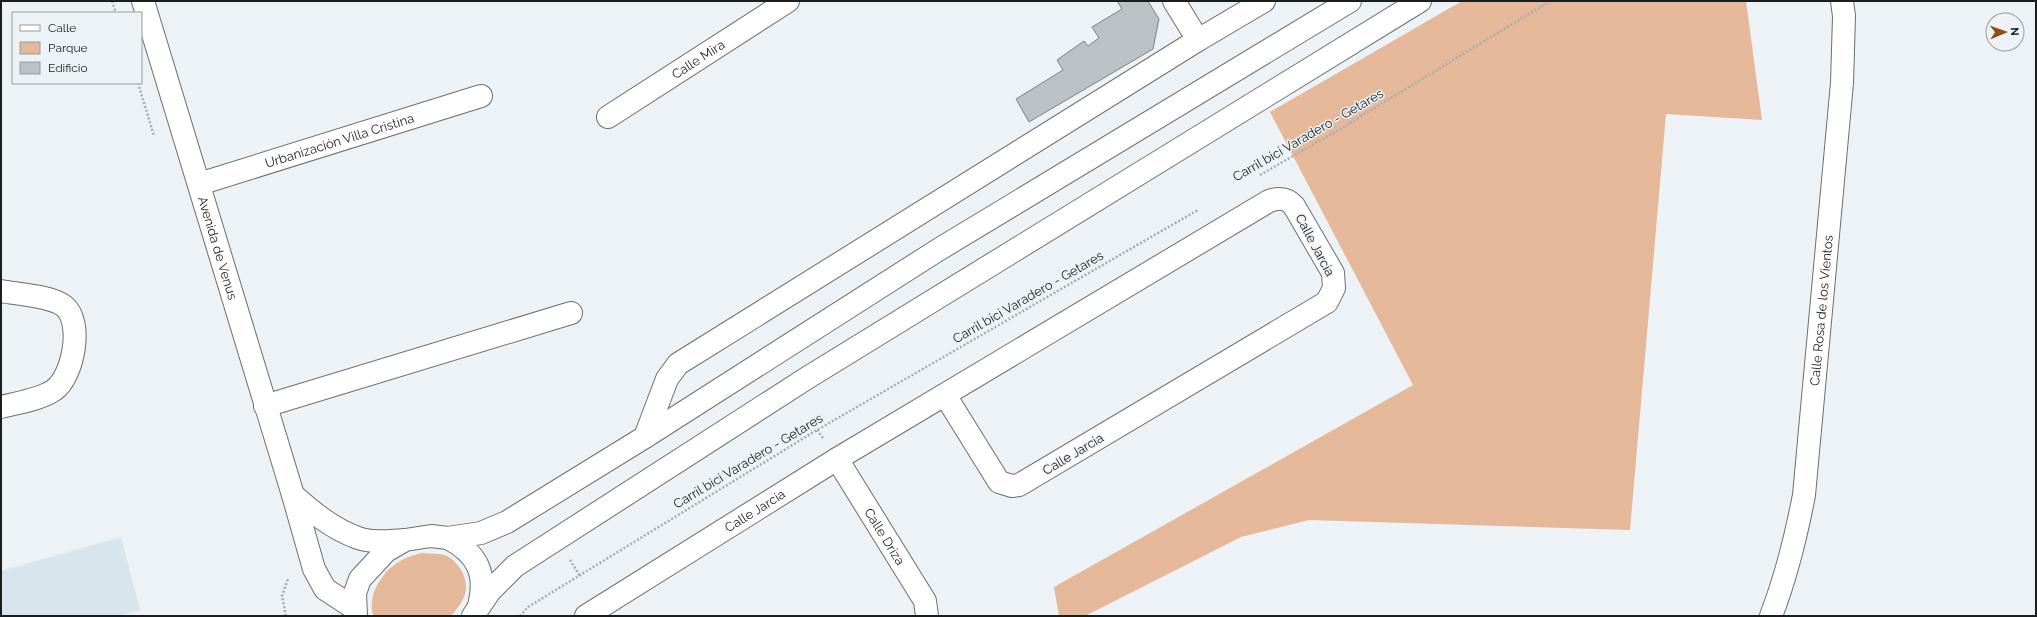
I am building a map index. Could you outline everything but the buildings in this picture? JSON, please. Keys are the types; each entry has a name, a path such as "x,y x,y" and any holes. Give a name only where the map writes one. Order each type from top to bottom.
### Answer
{"street":[{"name":"Avenida de Venus","path":"143,1 293,495 314,569 325,589 353,613"},
{"name":"Calle Mira","path":"608,117 788,1"},
{"path":"1174,1 1198,40"},
{"path":"645,437 667,379 678,364 1198,40 1264,1"},
{"path":"293,495 318,516 358,538 382,541 405,540 431,536 448,538 481,533 506,522 645,437 938,250 1350,1"},
{"path":"476,612 500,579 515,566 807,378 1420,1"},
{"name":"Calle Rosa de los Vientos","path":"1771,616 1784,583 1797,532 1804,495 1842,83 1844,16 1842,1"},
{"name":"Urbanización Villa Cristina","path":"199,184 481,96"},
{"name":"Calle Jarcia","path":"586,616 837,459 1275,199 1286,199 1294,206 1333,273 1334,288 1327,302 1019,485 1012,486 999,482 945,395"},
{"path":"1,291 48,300 64,306 71,316 74,331 70,366 64,381 54,391 1,407"},
{"path":"265,406 571,313"},
{"name":"Calle Driza","path":"837,459 924,601 928,616"},
{"path":"448,538 467,550 474,559 481,574 483,591 476,612"},
{"path":"353,613 355,593 360,579 386,552 405,540"}],"path":[{"path":"112,1 116,12"},
{"name":"Carril bici Varadero - Getares","path":"1256,177 1345,126 1550,1"},
{"name":"Carril bici Varadero - Getares","path":"520,616 528,607 817,430 1201,209"}],"shaded area":[{"path":"121,537 140,610 120,616 1,616 1,571"}],"green space":[{"path":"1462,1 1746,1 1762,120 1666,114 1630,530 1309,520 1241,537 1085,616 1059,616 1054,587 1413,385 1270,112"},
{"path":"422,553 447,556 459,567 466,583 466,589 464,597 457,609 451,616 374,616 372,607 374,592 382,577 399,562"}]}
